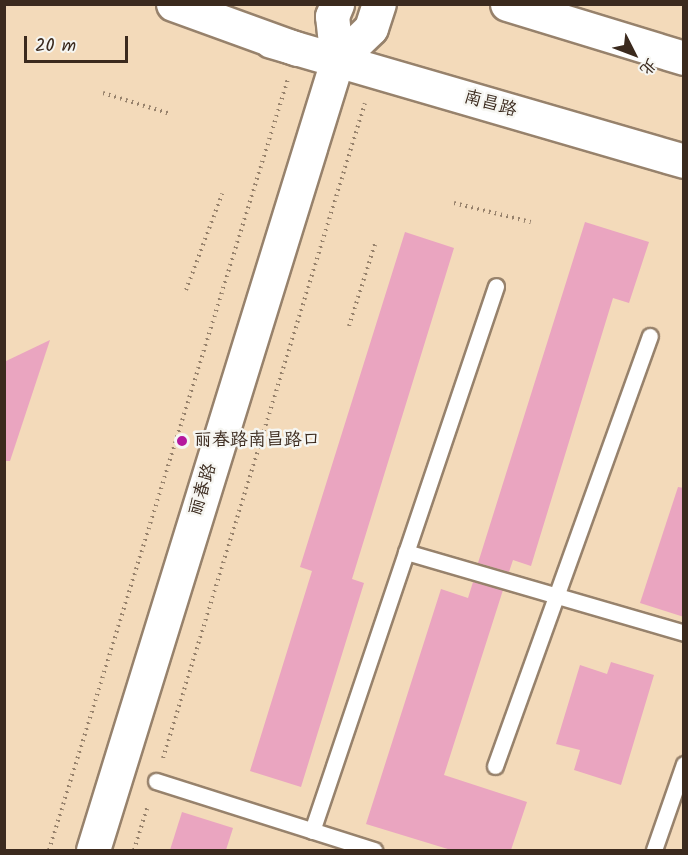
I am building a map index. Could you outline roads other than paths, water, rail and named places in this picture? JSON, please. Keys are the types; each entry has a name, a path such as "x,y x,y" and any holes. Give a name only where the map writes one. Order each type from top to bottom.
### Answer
{"main road":[{"name":"南昌路","path":"151,4 337,61 684,161"},
{"name":"南昌路","path":"173,4 297,49"},
{"path":"337,4 332,16 337,61"},
{"path":"337,61 371,28 379,4"},
{"path":"507,4 684,58"},
{"name":"丽春路","path":"93,850 337,61"}],"lane":[{"path":"312,831 496,286"},
{"path":"495,766 650,336"},
{"path":"406,552 684,633"},
{"path":"654,850 684,764"},
{"path":"156,781 374,850"}],"place":[{"name":"丽春路南昌路口","path":"182,441"}]}
